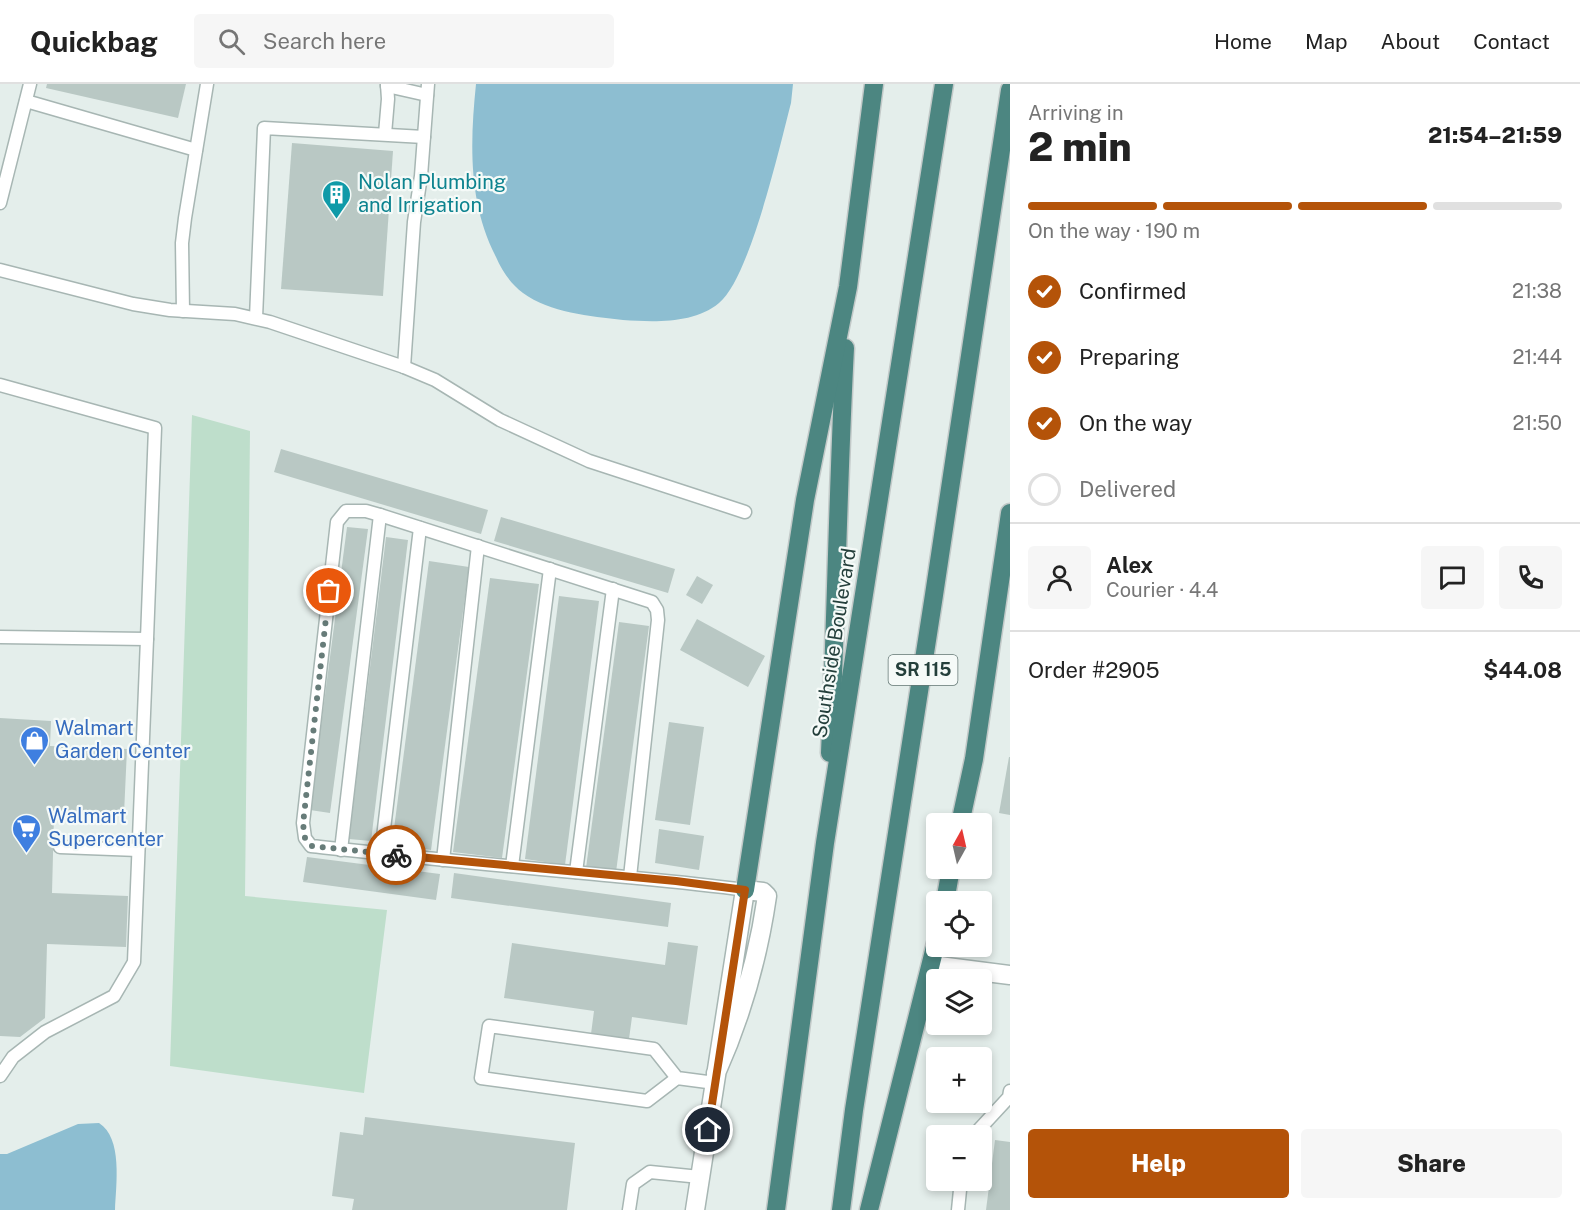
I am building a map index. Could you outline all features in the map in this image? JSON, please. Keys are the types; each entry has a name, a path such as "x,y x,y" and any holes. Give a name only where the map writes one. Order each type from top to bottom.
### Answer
{"highway":[{"name":"Southside Boulevard","path":"776,1210 825,843 944,84"},
{"path":"745,890 805,500 848,287 874,87"},
{"name":"SR 115","path":"841,1210 854,1110 1010,90"},
{"path":"825,843 848,287"},
{"path":"962,813 974,759 1010,513"},
{"path":"869,1210 933,957"}],"street":[{"path":"695,1210 745,890"},
{"path":"931,965 1010,975"}],"lane":[{"path":"0,203 30,84"},
{"path":"183,311 182,243 207,84"},
{"path":"386,134 387,85 428,90 412,243 404,367"},
{"path":"26,101 196,150"},
{"path":"256,318 264,128 424,137"},
{"path":"0,270 133,304 256,318 404,367 435,380 500,420 589,461 745,512"},
{"path":"0,385 155,428 134,962 114,996 45,1032 13,1057 0,1076"},
{"path":"630,877 658,620 657,610 652,602 380,515 366,511 346,511 337,522 303,824 305,838 312,846 745,890"},
{"path":"341,850 380,515"},
{"path":"381,854 420,528"},
{"path":"442,860 478,546"},
{"path":"512,866 550,569"},
{"path":"576,872 613,589"},
{"path":"0,637 147,639"},
{"path":"60,847 138,850"},
{"path":"677,1078 654,1049 489,1026 481,1078 647,1101 677,1078 716,1078"},
{"path":"983,1125 1009,1097 1010,1091"},
{"path":"629,1210 633,1184 650,1172 700,1177"},
{"path":"958,1210 960,1191"}],"green space":[{"path":"192,415 250,431 245,896 387,910 364,1093 170,1066"}],"water":[{"path":"476,84 793,84 791,103 753,240 731,289 719,303 698,315 660,321 623,320 584,315 545,305 523,293 507,277 498,262 480,215 472,150"},
{"path":"99,1123 107,1130 115,1151 117,1175 115,1210 0,1210 0,1154 7,1154 78,1124"}],"building":[{"path":"47,84 186,84 178,118 46,88"},
{"name":"Nolan Plumbing and Irrigation","path":"292,143 393,151 383,296 281,289"},
{"path":"281,449 488,510 481,534 274,472"},
{"path":"501,517 675,569 668,593 494,541"},
{"path":"347,527 368,529 330,813 310,810"},
{"path":"386,537 408,540 371,841 349,839"},
{"path":"429,561 469,567 431,850 392,844"},
{"path":"697,576 713,585 702,604 686,595"},
{"path":"490,578 539,584 502,858 453,852"},
{"path":"559,596 599,601 565,865 525,859"},
{"path":"697,619 765,656 748,687 680,650"},
{"path":"619,622 649,626 616,872 586,868"},
{"name":"Walmart Supercenter","path":"0,718 51,721 50,746 127,749 124,814 54,815 52,893 128,896 126,947 47,944 45,1018 20,1037 0,1036"},
{"path":"669,722 704,727 690,825 655,820"},
{"path":"1010,757 1010,815 999,813"},
{"path":"659,829 704,836 699,870 655,863"},
{"path":"307,857 440,874 436,900 303,882"},
{"path":"454,873 671,903 668,927 451,898"},
{"path":"668,942 698,946 687,1025 632,1017 629,1039 591,1034 594,1011 504,998 512,943 665,965"},
{"path":"365,1117 575,1143 567,1210 352,1210 354,1199 332,1196 340,1132 363,1135"},
{"path":"995,1140 1010,1142 1010,1210 986,1210 988,1191 992,1191"}],"way so far":[{"path":"329,591 303,824 305,838 312,846 396,855"}],"place":[{"name":"Nolan Plumbing and Irrigation","path":"337,220"},
{"name":"Walmart Garden Center","path":"34,766"},
{"name":"Walmart Supercenter","path":"27,854"}],"route":[{"path":"396,855 676,881 745,890 708,1130"}]}
